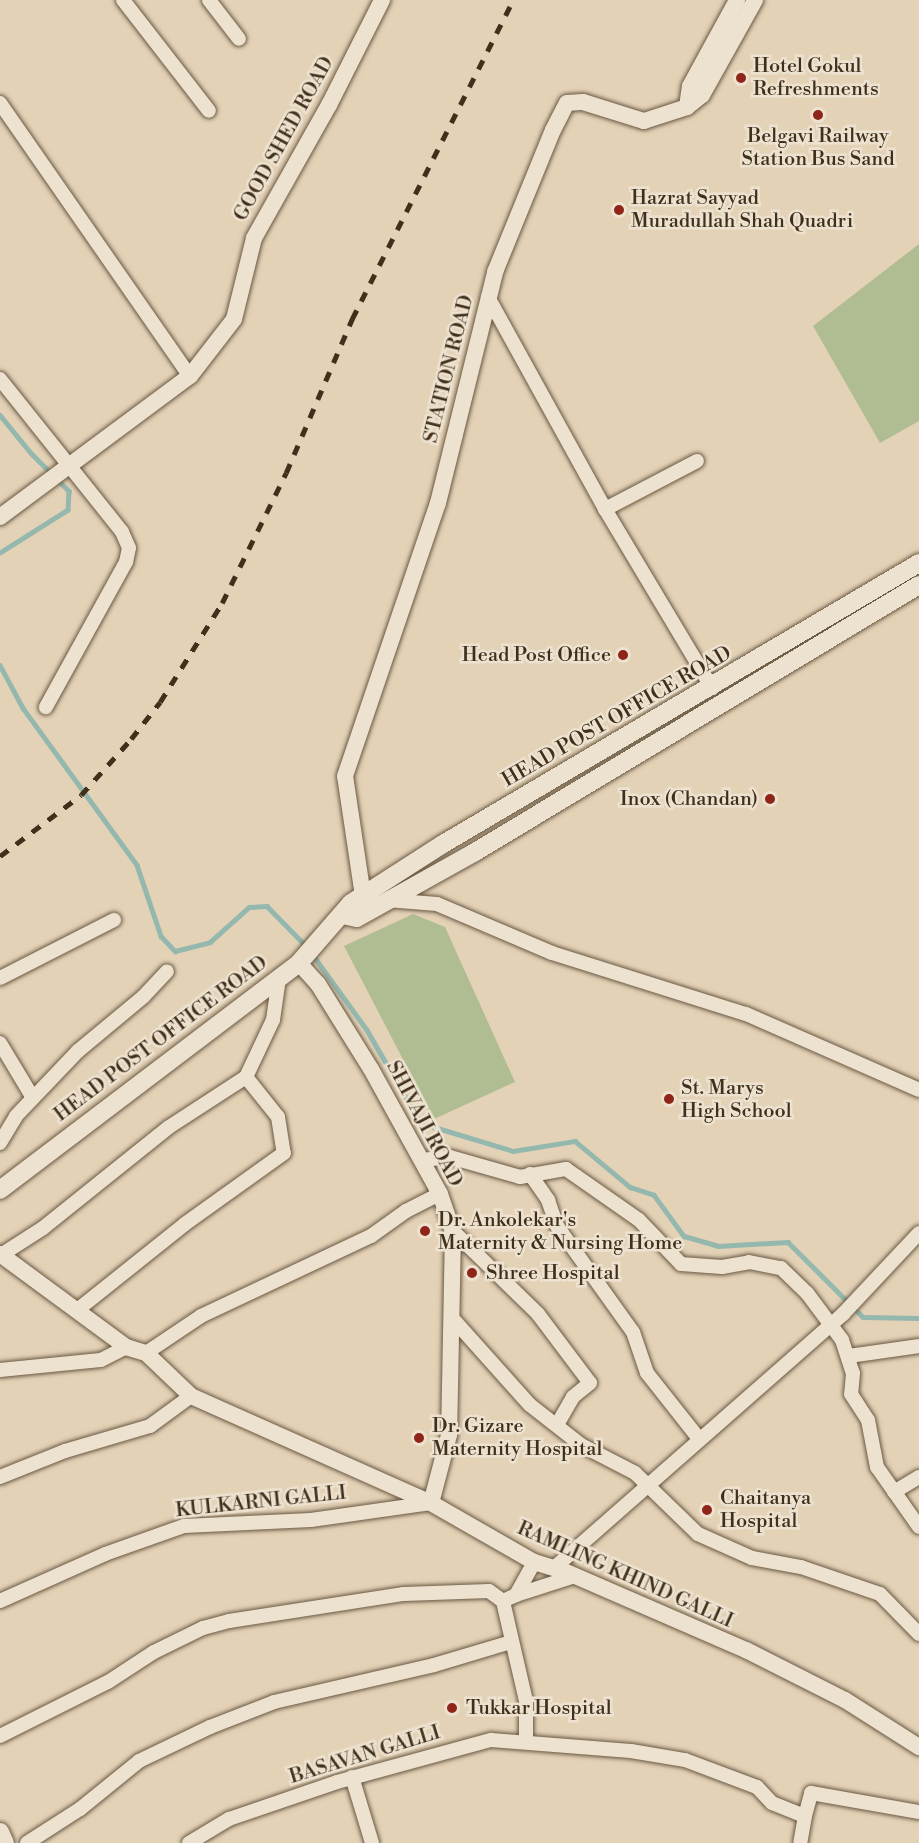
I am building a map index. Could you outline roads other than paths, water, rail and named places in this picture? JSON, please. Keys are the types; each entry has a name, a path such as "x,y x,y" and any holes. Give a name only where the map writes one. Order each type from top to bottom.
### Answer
{"main road":[{"name":"HEAD POST OFFICE ROAD","path":"0,1190 279,978 363,896 443,844 712,688 919,563"},
{"name":"HEAD POST OFFICE ROAD","path":"342,915 357,918 389,900 919,585"},
{"path":"0,1832 5,1843"}],"street":[{"path":"123,0 209,111"},
{"path":"209,0 239,39"},
{"name":"GOOD SHED ROAD","path":"0,517 60,475 190,376 234,319 254,238 329,105 381,0"},
{"path":"687,107 690,86 737,0"},
{"name":"STATION ROAD","path":"363,896 345,776 438,503 495,272 567,103 584,102 644,121 687,107 702,95 755,0"},
{"path":"0,103 190,376"},
{"path":"488,297 605,510 712,688"},
{"path":"0,379 60,475 122,532 129,548 126,562 46,707"},
{"path":"605,510 697,461"},
{"path":"363,896 438,904 552,952 746,1014 916,1087"},
{"path":"0,978 114,920"},
{"name":"SHIVAJI ROAD","path":"302,958 441,1194 453,1231 449,1435 431,1503"},
{"path":"0,1143 33,1098 78,1051 143,998 166,971"},
{"path":"279,978 273,1020 246,1077 169,1127 43,1228 1,1254 126,1347 146,1353 201,1316 371,1236 441,1194"},
{"path":"0,1042 33,1098"},
{"path":"76,1311 185,1224 284,1153 278,1117 246,1077"},
{"path":"422,1160 450,1157 520,1177 566,1169 639,1220 681,1264 722,1267 749,1262 781,1268 807,1293 849,1356 851,1394 868,1420 877,1467 919,1527"},
{"path":"530,1174 548,1200 557,1226 633,1332 647,1373 700,1440"},
{"path":"453,1231 538,1314 590,1383 573,1397 557,1425"},
{"path":"554,1568 843,1314 867,1284 919,1233"},
{"path":"453,1319 530,1405 581,1446 634,1473 649,1486 667,1508 698,1534 752,1558 801,1567 880,1594 919,1634"},
{"path":"849,1356 919,1346"},
{"path":"0,1370 101,1360 126,1347"},
{"name":"RAMLING KHIND GALLI","path":"146,1353 191,1396 431,1503 534,1562 575,1576 785,1670 845,1700 919,1747"},
{"path":"0,1477 65,1451 150,1426 191,1396"},
{"path":"894,1492 919,1477"},
{"name":"KULKARNI GALLI","path":"0,1601 105,1554 184,1526 311,1520 431,1503"},
{"path":"526,1742 526,1701 511,1642 509,1598 534,1562"},
{"path":"0,1737 108,1682 154,1652 220,1624 404,1594 489,1591 509,1598 575,1576"},
{"path":"27,1843 80,1809 140,1761 210,1727 274,1702 434,1665 511,1642"},
{"name":"BASAVAN GALLI","path":"189,1843 229,1819 352,1777 491,1740 631,1751 685,1760 757,1787 772,1803 805,1816"},
{"path":"352,1777 372,1843"},
{"path":"800,1843 811,1793 919,1812"}],"waterway":[{"path":"0,415 31,453 69,491 68,510 0,553"},
{"path":"0,665 23,708 137,865 161,936 175,951 210,942 249,907 267,906 306,946"},
{"path":"313,955 367,1030 421,1123 513,1151 575,1141 630,1187 654,1195 684,1236 718,1246 788,1242 863,1317 919,1318"}],"railway":[{"path":"0,856 81,795 131,739 160,702 222,603 286,473 352,319 513,0"}],"place":[{"name":"Hotel Gokul Refreshments","path":"741,78"},
{"name":"Belgavi Railway Station Bus Sand","path":"818,115"},
{"name":"Hazrat Sayyad Muradullah Shah Quadri","path":"619,210"},
{"name":"Head Post Office","path":"623,655"},
{"name":"Inox (Chandan)","path":"770,799"},
{"name":"St. Marys High School","path":"669,1099"},
{"name":"Dr. Ankolekar's Maternity & Nursing Home","path":"425,1231"},
{"name":"Shree Hospital","path":"472,1273"},
{"name":"Dr. Gizare Maternity Hospital","path":"419,1438"},
{"name":"Chaitanya Hospital","path":"707,1510"},
{"name":"Tukkar Hospital","path":"452,1708"}]}
